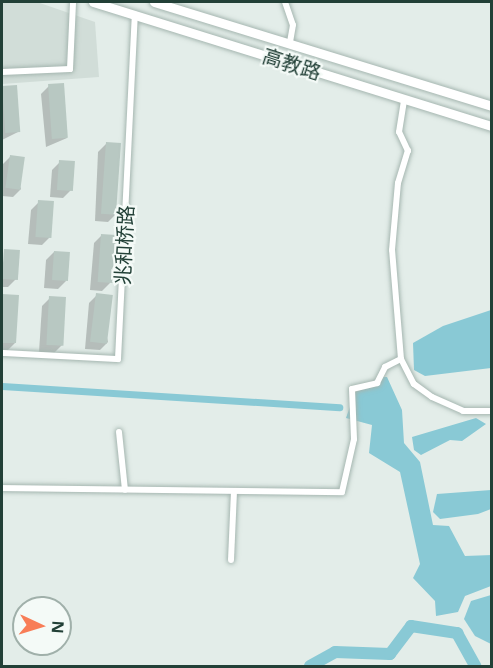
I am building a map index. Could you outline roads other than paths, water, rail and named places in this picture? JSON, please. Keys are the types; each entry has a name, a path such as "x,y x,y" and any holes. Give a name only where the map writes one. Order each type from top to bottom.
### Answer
{"main road":[{"name":"高教路","path":"93,2 492,126"},
{"name":"高教路","path":"154,2 492,106"}],"street":[{"path":"2,72 70,69 72,2"},
{"path":"285,2 293,25 290,42"},
{"name":"兆和桥路","path":"2,352 118,359 135,14"},
{"path":"404,99 399,132 408,152 398,183 392,250 400,359 414,384 432,397 463,411 492,411"},
{"path":"2,488 342,492 354,440 352,389 376,383 385,367 400,359"},
{"path":"119,432 125,490"},
{"path":"231,560 234,491"}],"water":[{"path":"491,310 491,368 425,376 414,370 413,343 443,326"},
{"path":"379,377 387,377 402,410 404,443 420,462 433,525 449,526 465,556 492,555 491,586 465,596 458,612 436,616 435,601 413,578 420,564 400,472 369,453 372,425 346,418 355,392 378,384"},
{"path":"476,418 486,424 462,441 450,440 421,455 414,450 412,437"},
{"path":"491,490 491,509 478,514 440,519 433,512 437,494"},
{"path":"492,595 491,644 475,636 464,619 471,601"}],"waterway":[{"path":"2,386 339,407"},
{"path":"310,666 335,652 390,654 411,626 457,633 475,666"}]}
